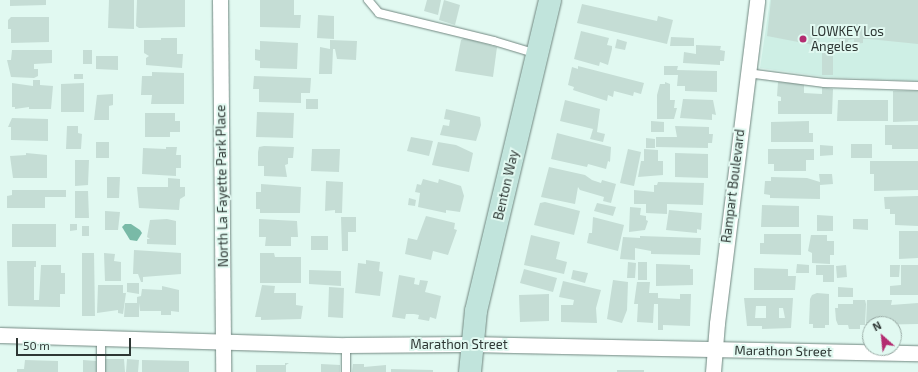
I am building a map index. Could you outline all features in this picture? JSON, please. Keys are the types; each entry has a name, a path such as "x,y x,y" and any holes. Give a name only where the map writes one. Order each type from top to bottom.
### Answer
{"street":[{"name":"North La Fayette Park Place","path":"220,0 223,372"},
{"name":"Benton Way","path":"470,372 471,344 476,311 550,0"},
{"name":"Rampart Boulevard","path":"713,372 747,73 757,0"},
{"name":"Marathon Street","path":"0,335 346,345 471,344 918,353"}],"lane":[{"path":"368,0 379,13 494,41 538,54"},
{"path":"747,73 824,83 918,86"},
{"path":"101,338 101,372"},
{"path":"346,345 346,372"}],"shaded area":[{"path":"770,0 918,0 918,81 826,77 760,68"},
{"path":"125,224 131,224 140,230 142,233 137,241 130,240 122,227"}],"building":[{"path":"10,0 46,0 46,5 10,6"},
{"path":"109,0 134,0 134,29 108,28"},
{"path":"137,0 185,0 185,27 139,28 136,26"},
{"path":"260,0 294,0 294,15 301,15 300,28 260,27"},
{"path":"427,0 441,0 438,15 424,11"},
{"path":"444,0 460,5 455,25 439,20"},
{"path":"771,0 918,0 918,44 869,39 863,39 863,43 854,44 854,39 848,40 848,43 839,43 839,39 834,39 834,33 820,31 819,46 767,36"},
{"path":"582,4 657,21 658,16 673,20 667,44 577,23"},
{"path":"318,15 334,16 334,39 317,38"},
{"path":"11,17 49,17 49,42 11,43 11,29 8,29 8,20"},
{"path":"581,31 609,38 607,45 612,46 612,49 608,65 600,62 599,66 574,59"},
{"path":"671,37 694,38 694,46 670,46"},
{"path":"161,38 177,38 177,54 183,54 182,68 146,65 146,58 149,56 144,53 144,40 161,40"},
{"path":"464,38 497,47 493,77 455,71 461,40"},
{"path":"617,39 627,42 625,50 615,48"},
{"path":"330,40 357,41 356,60 337,59 335,49 333,49 332,74 319,74 320,47 330,49"},
{"path":"260,41 298,43 297,69 260,68 260,61 255,60 255,49 260,50"},
{"path":"696,45 721,46 720,50 725,51 724,61 720,61 720,65 683,63 684,52 696,54"},
{"path":"822,47 833,47 833,75 822,75"},
{"path":"12,50 52,50 52,63 34,64 34,69 38,69 38,76 34,78 11,77 7,60 11,60"},
{"path":"83,50 92,50 92,64 83,64"},
{"path":"96,56 118,56 118,70 96,69"},
{"path":"578,66 644,83 641,94 634,92 633,96 614,91 613,97 608,95 607,101 573,90 574,87 568,85 572,67 578,69"},
{"path":"664,66 678,66 677,70 717,71 717,92 685,91 685,86 677,86 678,75 664,75"},
{"path":"152,72 184,73 184,104 151,104 152,95 141,95 142,76 152,76"},
{"path":"74,74 83,74 83,79 74,79"},
{"path":"254,76 311,78 310,93 301,93 301,103 259,102 259,89 253,89"},
{"path":"33,80 40,80 40,85 53,86 51,109 29,109 29,107 15,109 15,107 12,107 12,83 33,86"},
{"path":"665,82 670,84 670,100 675,100 674,108 677,108 674,119 657,119 657,95 660,84 665,84"},
{"path":"778,82 804,84 804,93 822,94 822,87 833,89 832,114 778,114 778,101 781,101 781,97 777,96"},
{"path":"84,83 84,112 61,112 61,84"},
{"path":"893,91 918,91 918,121 893,122"},
{"path":"113,94 113,105 109,106 109,120 94,120 97,95"},
{"path":"306,99 318,99 318,109 306,109"},
{"path":"683,99 713,100 716,115 712,114 712,120 680,118"},
{"path":"565,100 600,109 597,132 605,134 603,142 590,139 593,129 560,121"},
{"path":"838,100 888,100 888,121 837,121"},
{"path":"446,109 480,117 481,125 476,141 440,135 443,125 449,126 450,120 444,119"},
{"path":"257,112 294,113 293,138 256,137"},
{"path":"145,113 175,113 175,121 180,121 180,132 170,132 170,137 145,137"},
{"path":"12,118 48,119 48,141 11,140 11,127 8,127"},
{"path":"651,121 664,122 664,132 651,132"},
{"path":"809,121 809,133 813,133 813,142 771,142 771,122"},
{"path":"885,125 918,125 918,149 892,149 892,145 885,145"},
{"path":"67,126 78,126 78,133 82,134 81,149 66,149"},
{"path":"675,126 709,127 709,134 713,134 712,143 708,143 708,148 656,147 656,137 677,137"},
{"path":"557,133 611,147 610,162 608,161 606,169 588,164 587,167 551,159"},
{"path":"411,137 433,141 429,156 407,151"},
{"path":"646,138 655,139 655,148 646,148"},
{"path":"96,142 109,142 109,158 96,158"},
{"path":"438,142 456,145 473,153 469,172 432,165"},
{"path":"851,144 872,144 872,158 851,158"},
{"path":"820,145 833,146 833,155 820,156"},
{"path":"166,147 177,147 176,155 181,155 181,168 176,168 176,176 142,174 143,148 166,149"},
{"path":"259,147 294,147 293,158 288,158 288,164 285,165 287,177 264,176 264,166 258,166 258,152"},
{"path":"312,149 340,149 339,172 311,171"},
{"path":"628,149 641,152 634,186 620,183"},
{"path":"644,149 658,150 658,161 663,161 663,175 638,177 641,161 644,161"},
{"path":"768,149 814,149 814,160 806,160 806,171 774,171 774,164 768,164"},
{"path":"26,153 47,155 47,178 13,178 10,156 26,155"},
{"path":"675,153 708,154 708,178 675,177"},
{"path":"75,160 89,160 88,185 75,186"},
{"path":"870,161 918,161 918,190 874,191 874,174 870,174"},
{"path":"549,167 585,175 592,180 601,183 602,180 616,184 611,203 603,201 604,197 580,190 578,187 575,204 541,197"},
{"path":"819,174 832,174 833,184 820,185 820,199 770,198 770,195 764,194 765,181 771,181 771,177 807,178 820,182"},
{"path":"107,177 120,177 119,198 107,198"},
{"path":"168,178 180,179 180,187 185,187 185,196 180,199 179,210 139,208 137,187 168,187"},
{"path":"423,179 438,183 439,179 461,186 464,196 460,212 446,210 446,213 418,207 420,193 415,192 417,184 421,185"},
{"path":"326,181 343,182 342,213 335,213 335,210 325,211"},
{"path":"658,182 704,183 703,205 667,204 667,214 646,213 646,204 634,204 634,190 654,192 654,185 657,185"},
{"path":"261,184 301,187 300,213 260,213 260,209 256,209 256,192 261,192"},
{"path":"12,190 66,190 66,197 45,197 45,208 7,208 7,196 12,195"},
{"path":"75,191 88,191 89,218 75,218"},
{"path":"918,196 918,226 895,225 895,214 890,214 890,209 885,209 884,197"},
{"path":"409,198 416,200 415,206 408,205"},
{"path":"545,202 580,211 574,235 534,225 540,203"},
{"path":"597,203 616,207 613,216 594,211"},
{"path":"762,205 799,206 799,227 761,227"},
{"path":"630,207 641,208 640,215 646,216 646,220 648,221 645,230 629,232"},
{"path":"669,210 702,213 701,230 697,229 697,233 666,230"},
{"path":"105,211 120,212 118,230 105,230"},
{"path":"817,215 833,216 833,231 817,231"},
{"path":"426,216 455,223 454,229 457,230 448,255 433,251 431,260 405,254 408,238 417,240"},
{"path":"341,217 356,217 356,232 348,232 348,251 342,251"},
{"path":"593,217 624,225 618,251 587,243 589,233 592,233"},
{"path":"167,219 176,221 176,245 147,244 147,239 150,239 147,237 150,220"},
{"path":"259,219 297,221 298,237 291,237 291,246 265,246 266,237 259,237"},
{"path":"853,219 868,219 868,230 853,229"},
{"path":"12,224 56,224 56,247 12,247"},
{"path":"70,224 77,224 77,230 70,231"},
{"path":"82,226 89,226 89,236 82,236"},
{"path":"899,231 918,231 918,258 899,259"},
{"path":"764,234 801,234 801,255 760,254 760,243 764,243"},
{"path":"531,235 560,242 556,259 567,262 564,274 524,265"},
{"path":"811,235 827,235 827,241 834,241 834,255 830,255 830,264 812,263 812,253 808,251"},
{"path":"311,236 328,236 328,250 311,250"},
{"path":"640,236 701,238 700,255 651,254 651,251 635,248 635,260 620,259 623,237 640,238"},
{"path":"134,250 181,253 181,274 143,277 143,282 141,282 138,274 133,274"},
{"path":"82,253 94,253 95,316 82,316"},
{"path":"104,253 115,254 114,261 121,262 121,281 105,281"},
{"path":"260,253 274,253 275,257 301,257 301,283 260,283"},
{"path":"366,260 380,262 379,271 383,272 380,296 355,293 358,263 366,264"},
{"path":"7,261 36,261 36,267 34,267 34,300 39,300 41,265 61,265 61,273 65,273 65,294 60,294 60,307 8,306"},
{"path":"628,262 636,263 635,278 627,278"},
{"path":"638,262 647,262 647,280 638,280"},
{"path":"656,264 690,265 690,269 693,269 693,285 656,286"},
{"path":"797,264 809,265 809,273 796,273"},
{"path":"816,265 834,265 834,282 823,282 823,275 816,275"},
{"path":"846,265 847,277 837,278 836,266"},
{"path":"890,265 900,265 899,277 890,277"},
{"path":"901,265 918,265 918,295 890,295 890,286 901,285"},
{"path":"754,268 788,269 788,276 796,276 795,290 754,290"},
{"path":"524,269 557,278 553,292 520,283"},
{"path":"309,270 341,271 341,286 309,284"},
{"path":"573,270 588,273 585,283 571,279"},
{"path":"399,275 415,278 414,284 419,285 420,280 428,281 425,292 441,296 436,319 430,317 429,321 418,319 419,315 414,314 406,314 405,319 392,317"},
{"path":"613,280 628,282 627,310 622,323 607,319"},
{"path":"563,281 601,290 596,308 597,323 561,322 561,305 573,305 574,300 559,297"},
{"path":"637,282 650,282 649,293 658,293 658,298 680,299 680,294 691,294 690,326 663,325 663,330 658,330 658,304 654,304 653,323 637,322 638,304 634,304"},
{"path":"127,283 139,283 139,294 127,292"},
{"path":"98,285 123,285 123,293 126,293 123,314 118,313 118,310 97,313"},
{"path":"262,285 275,286 274,293 296,293 296,305 303,306 301,319 261,320 261,317 255,317"},
{"path":"162,286 179,290 179,312 171,311 171,315 161,315 161,311 140,311 139,303 139,317 124,317 125,303 137,303 137,297 141,296 142,289 162,290"},
{"path":"329,287 344,288 343,318 328,317"},
{"path":"838,287 853,288 853,297 838,297"},
{"path":"817,293 829,294 829,325 825,325 825,328 813,328 813,324 809,324 810,299 812,295"},
{"path":"549,294 549,321 520,322 519,295"},
{"path":"744,298 793,298 791,328 762,329 762,326 747,326","holes":["756,306 766,306 766,318 755,318","779,308 783,308 785,318 779,318"]},
{"path":"853,300 865,300 865,316 862,316 862,325 860,325 860,329 849,329 848,325 838,325 836,320 835,308 838,308 838,304 853,304"},
{"path":"867,300 892,300 891,305 918,303 918,324 902,324 902,316 866,316"},
{"path":"105,359 124,359 125,372 105,372"},
{"path":"127,359 139,360 138,372 126,372"},
{"path":"25,360 58,361 58,372 17,372 17,369 24,369"},
{"path":"83,360 96,361 96,372 83,372"},
{"path":"142,360 189,361 189,372 142,372"},
{"path":"285,363 289,363 286,365 286,372 256,372 256,365 285,365"},
{"path":"321,364 340,365 340,372 321,372"},
{"path":"353,364 364,364 364,367 386,365 386,372 352,372"},
{"path":"391,369 433,370 433,372 391,372"},
{"path":"617,370 644,370 644,372 617,372"}],"place":[{"name":"LOWKEY Los Angeles","path":"803,39"}]}
